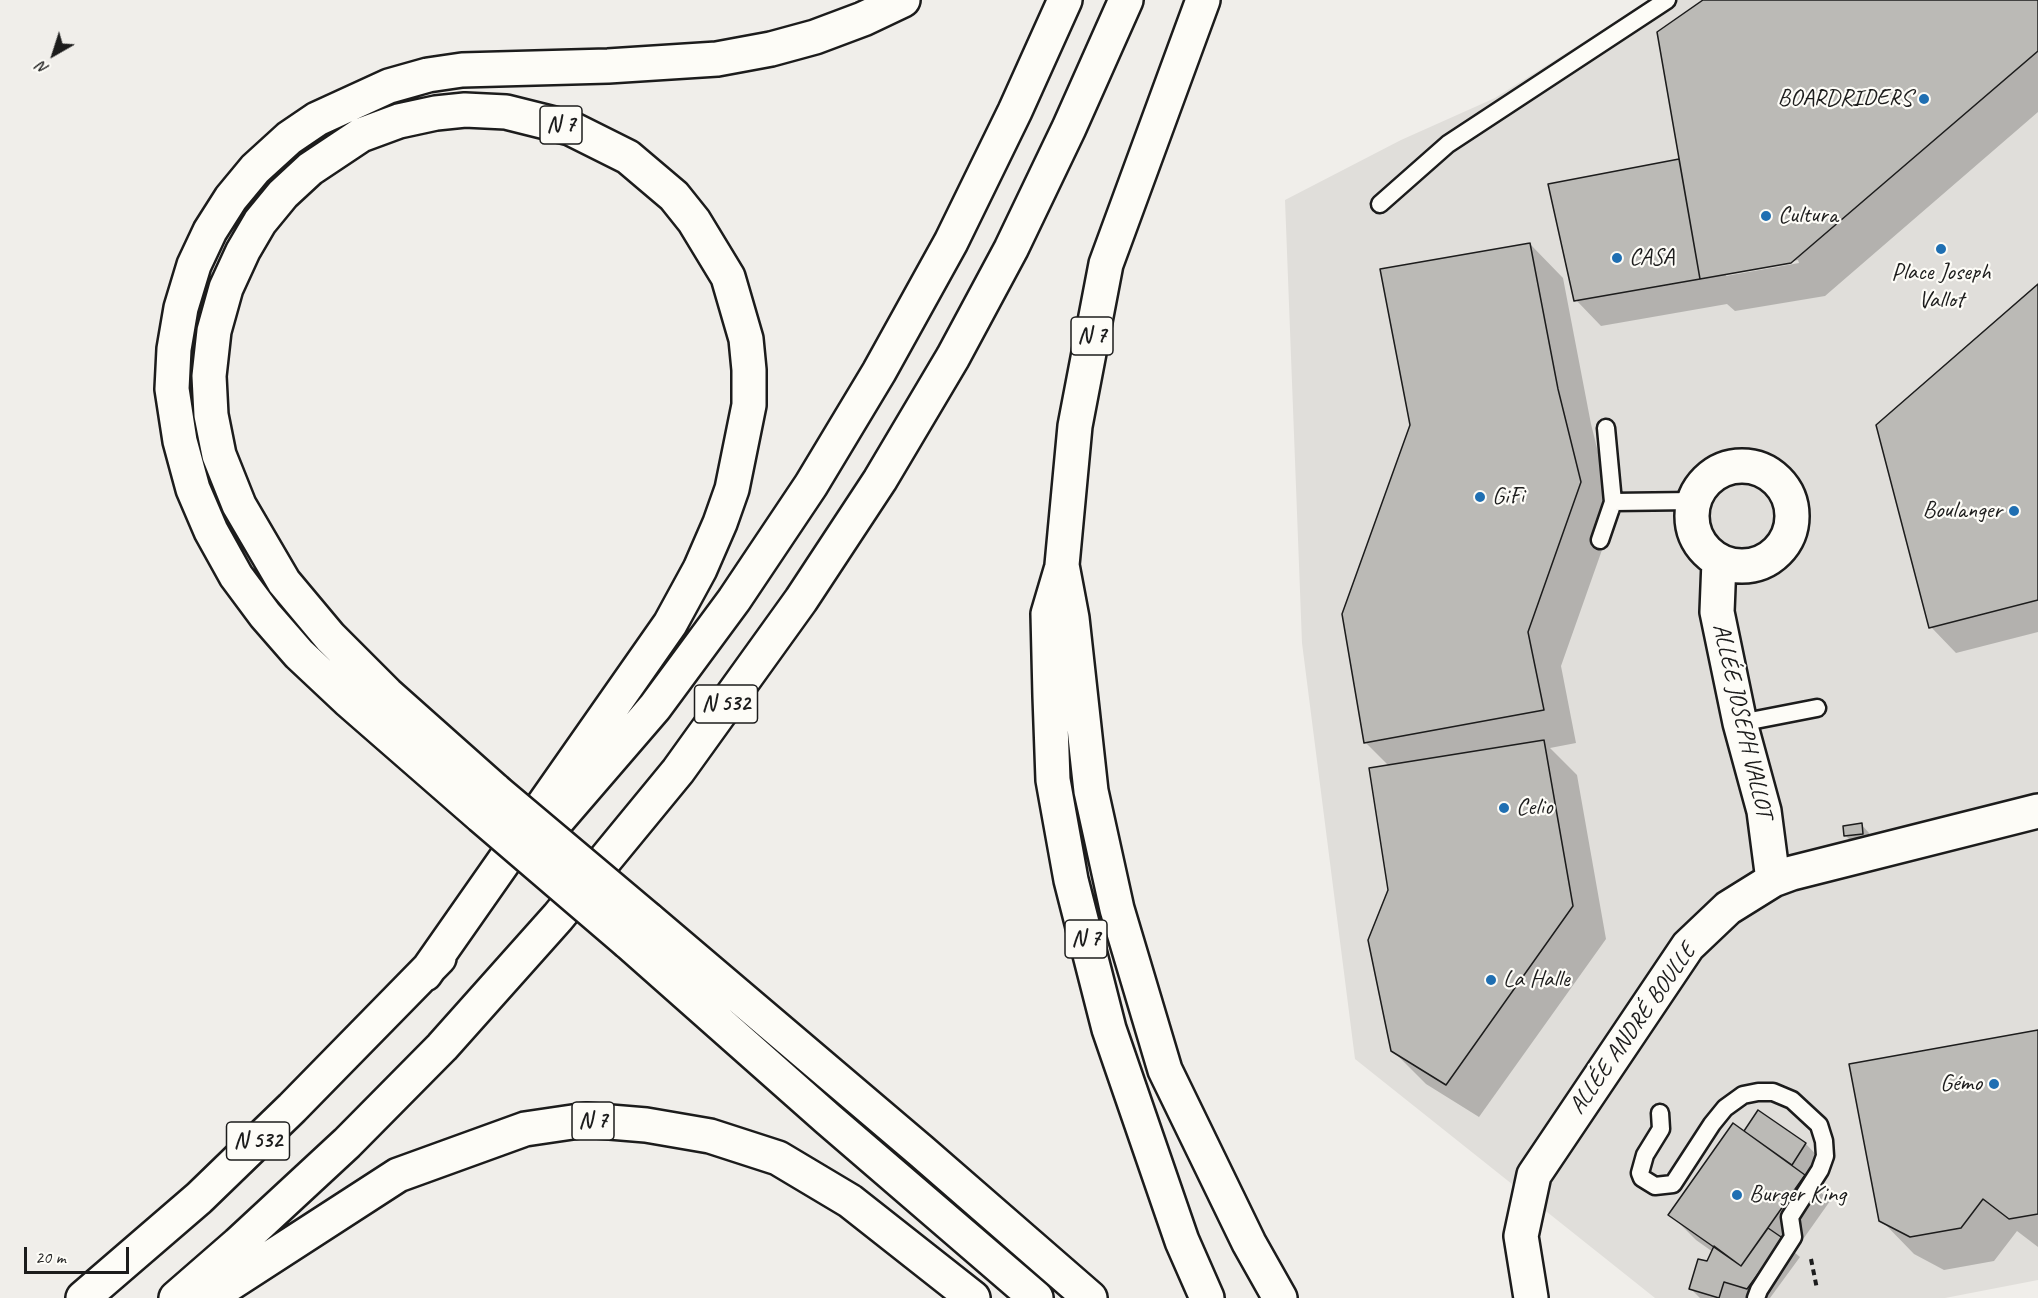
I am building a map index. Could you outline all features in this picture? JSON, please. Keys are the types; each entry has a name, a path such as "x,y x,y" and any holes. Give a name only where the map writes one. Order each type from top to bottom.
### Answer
{"main road":[{"name":"N 7","path":"903,0 863,19 815,37 771,49 717,59 608,66 462,70 428,75 389,86 317,118 289,138 255,169 231,198 210,231 194,265 181,308 174,349 172,389 180,441 193,489 211,531 236,576 265,615 299,654 348,700 489,803 638,931 921,1151 1090,1298"},
{"name":"N 532","path":"83,1298 199,1198 425,974 654,707 734,600 811,485 879,372 951,242 1015,111 1065,0"},
{"name":"N 532","path":"176,1298 347,1143 442,1047 558,917 678,771 801,600 880,480 953,357 1016,239 1126,0"},
{"name":"N 7","path":"1203,0 1106,264 1075,426 1062,565 1048,614 1053,780 1071,880 1109,1029 1182,1241 1207,1298"},
{"name":"N 7","path":"425,974 670,624 700,569 720,523 732,489 749,405 746,339 728,277 694,221 674,196 628,157 570,128 506,112 465,110 436,113 399,121 361,135 310,169 283,195 260,222 243,251 226,288 214,331 209,376 219,455 239,505 284,582 330,637 489,803"},
{"path":"1744,466 1758,469 1772,476 1789,498 1793,515 1791,532 1782,548 1769,560 1753,566 1736,567 1719,561 1705,551 1696,536 1692,518 1694,501 1702,486 1714,474 1730,467 1744,466"},
{"name":"ALLÉE JOSEPH VALLOT","path":"1719,561 1718,612 1740,723 1764,811 1773,880"},
{"name":"N 7","path":"1062,565 1072,618 1091,790 1117,909 1165,1070 1249,1243 1280,1298"},
{"name":"ALLÉE ANDRÉ BOULLE","path":"1531,1298 1521,1236 1534,1175 1688,946 1728,908 1773,880 1792,873 2038,811"},
{"name":"N 7","path":"638,931 828,1119 1036,1298"},
{"name":"N 7","path":"208,1298 398,1175 525,1129 586,1120 646,1125 710,1136 778,1158 850,1201 973,1298"}],"lane":[{"path":"1380,204 1448,144 1667,0"},
{"path":"1600,540 1613,502 1606,428"},
{"path":"1613,502 1694,501"},
{"path":"1740,723 1817,708"},
{"path":"1660,1113 1661,1129 1645,1155 1640,1173 1642,1178 1655,1186 1673,1184 1712,1124 1725,1108 1743,1095 1773,1092 1792,1100 1819,1125 1825,1155 1820,1170 1790,1217 1793,1237 1756,1298"}],"shaded area":[{"path":"1650,0 2038,0 2038,1280 1945,1298 1655,1298 1355,1059 1302,643 1285,200 1401,140 1495,98"}],"building":[{"path":"1703,0 2038,0 2038,51 1791,263 1700,279 1657,32"},
{"path":"1679,159 1700,279 1574,301 1548,184"},
{"name":"GiFi","path":"1530,243 1558,389 1581,482 1528,632 1544,710 1364,743 1342,614 1410,425 1380,269"},
{"path":"2038,284 2038,600 1929,628 1876,425"},
{"path":"1544,740 1573,906 1446,1085 1391,1051 1368,940 1388,890 1369,768"},
{"path":"1862,823 1863,834 1844,836 1843,826"},
{"path":"2038,1030 2038,1214 2009,1219 1983,1199 1961,1228 1910,1237 1879,1221 1849,1064"},
{"path":"1758,1110 1806,1143 1792,1165 1744,1131"},
{"name":"Burger King","path":"1733,1123 1805,1175 1741,1266 1668,1215"},
{"path":"1768,1228 1784,1239 1747,1289 1724,1282 1719,1298 1689,1289 1698,1259 1707,1261 1714,1246 1741,1266"}],"place":[{"name":"BOARDRIDERS","path":"1924,99"},
{"name":"Cultura","path":"1766,216"},
{"name":"Place Joseph Vallot","path":"1941,249"},
{"name":"CASA","path":"1617,258"},
{"name":"GiFi","path":"1480,497"},
{"name":"Boulanger","path":"2014,511"},
{"name":"Celio","path":"1504,808"},
{"name":"La Halle","path":"1491,980"},
{"name":"Gémo","path":"1994,1084"},
{"name":"Burger King","path":"1737,1195"}]}
